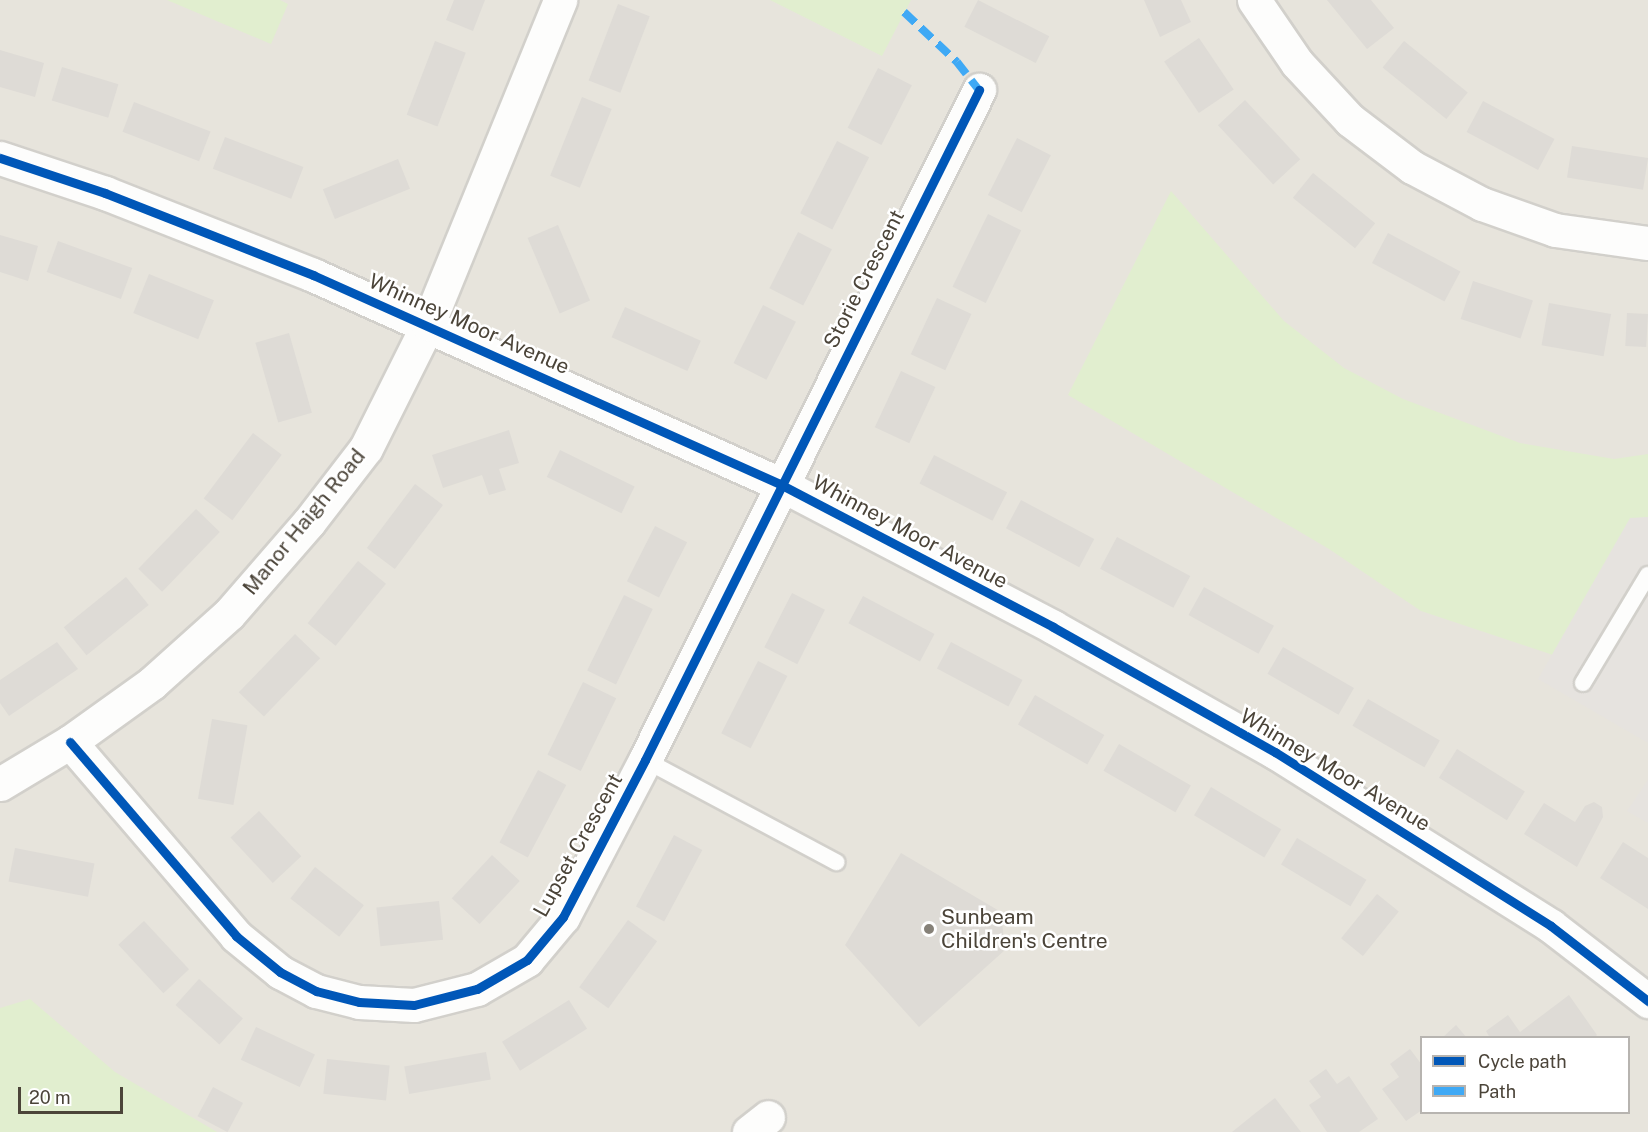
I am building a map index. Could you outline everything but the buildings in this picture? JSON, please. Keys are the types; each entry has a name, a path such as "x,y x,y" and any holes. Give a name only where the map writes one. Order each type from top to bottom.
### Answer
{"street":[{"name":"Manor Haigh Road","path":"0,784 70,742 152,683 229,614 309,522 366,448 429,324 560,0"},
{"path":"1254,0 1297,63 1350,120 1412,167 1482,204 1556,230 1648,243"},
{"name":"Storie Crescent","path":"780,484 979,90"},
{"name":"Whinney Moor Avenue","path":"0,158 105,193 429,324 780,484 1053,627 1275,752 1551,926 1648,1001"},
{"name":"Lupset Crescent","path":"70,742 236,936 280,972 316,991 359,1002 414,1005 477,989 527,960 563,917 645,760 780,484"}],"lane":[{"path":"1583,683 1648,575"},
{"path":"645,760 836,862"}],"shaded area":[{"path":"0,0 1648,0 1648,1132 0,1132"},
{"path":"1648,517 1648,743 1538,679 1630,518"},
{"path":"1648,780 1648,823 1627,811"}],"green space":[{"path":"167,0 280,0 288,4 271,44"},
{"path":"770,0 911,0 882,56"},
{"path":"1171,191 1284,321 1344,368 1403,399 1520,443 1614,459 1648,454 1648,517 1630,519 1553,655 1421,611 1329,549 1068,395"},
{"path":"30,999 115,1072 217,1132 0,1132 0,1008"}],"marked path":[{"path":"904,12 957,62 979,90"}],"cycle path":[{"path":"70,742 236,936 280,972 316,991 359,1002 414,1005 477,989 527,960 563,917 645,760 979,90"},
{"path":"0,158 105,193 313,275 780,484 1053,627 1275,752 1551,926 1648,1001"}],"place":[{"name":"Sunbeam Children's Centre","path":"929,929"}]}
